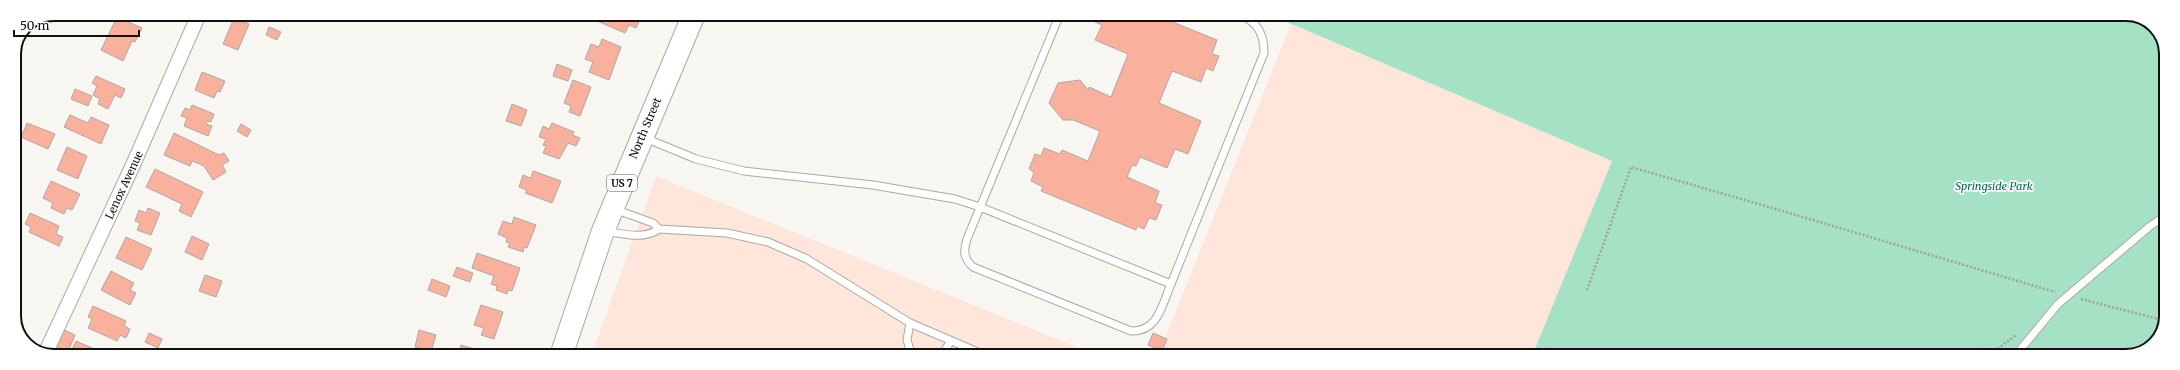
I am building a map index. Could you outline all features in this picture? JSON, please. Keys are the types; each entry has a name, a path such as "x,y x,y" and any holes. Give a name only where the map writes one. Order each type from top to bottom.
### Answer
{"main road":[{"name":"North Street","path":"563,349 603,231 641,137 691,21"}],"street":[{"name":"Lenox Avenue","path":"48,348 133,165 196,21"}],"lane":[{"path":"1057,21 965,246 966,261 973,267 1123,329 1140,331 1155,322 1264,53 1264,40 1261,31 1253,21"},
{"path":"641,137 717,166 744,171 873,185 928,194 980,207 1171,284"},
{"path":"612,208 653,223 659,229 727,233 768,242 807,259 910,323 970,349"},
{"path":"2022,349 2058,304 2149,226 2159,220"},
{"path":"603,231 628,235 652,235 659,229"},
{"path":"910,323 907,340 910,349"},
{"path":"946,349 951,341"}],"path":[{"path":"1587,290 1631,167 2068,296 2159,319"}],"shaded area":[{"path":"1291,24 1612,161 1535,349 1161,349"},
{"path":"656,176 1082,349 594,349"}],"green space":[{"name":"Springside Park","path":"1284,21 2130,21 2141,24 2156,39 2159,52 2158,325 2156,331 2148,341 2139,347 2126,349 1535,349 1612,161"}],"building":[{"path":"115,21 126,21 142,28 135,42 132,41 123,61 101,50"},
{"path":"233,21 242,21 249,24 238,50 223,44"},
{"path":"597,21 639,21 636,28 629,25 625,33"},
{"path":"1093,21 1170,21 1217,40 1212,54 1219,56 1213,71 1206,68 1201,82 1172,71 1159,103 1201,121 1188,154 1175,149 1167,168 1140,157 1136,166 1132,165 1127,177 1159,191 1155,203 1162,205 1156,220 1149,218 1144,229 1137,226 1136,230 1041,191 1043,187 1031,181 1034,172 1029,169 1035,154 1041,156 1044,148 1060,154 1062,150 1088,161 1100,131 1073,120 1063,120 1049,103 1058,83 1080,80 1088,90 1089,87 1111,97 1128,54 1095,40 1102,25"},
{"path":"269,27 281,32 277,40 266,35"},
{"path":"602,39 621,47 609,80 589,72 593,62 585,59 591,44 599,47"},
{"path":"557,64 572,70 568,81 553,76"},
{"path":"202,72 225,81 220,92 217,91 214,98 195,90"},
{"path":"96,76 125,89 121,98 115,95 108,109 98,104 100,99 93,95 97,86 92,83"},
{"path":"573,80 591,87 580,116 569,112 571,106 564,103"},
{"path":"75,89 92,96 88,106 71,99"},
{"path":"512,104 527,110 521,126 506,121"},
{"path":"192,105 214,114 211,122 207,121 206,124 212,126 208,136 184,126 187,118 181,116 185,108 190,110"},
{"path":"70,115 88,123 91,117 109,125 101,144 64,127"},
{"path":"27,123 55,134 48,149 21,137"},
{"path":"552,123 574,132 572,135 580,138 576,146 568,143 559,159 543,153 546,146 543,145 546,139 539,137 543,126 549,129"},
{"path":"241,124 251,130 247,137 237,131"},
{"path":"174,133 219,155 224,153 229,161 222,165 226,172 213,180 204,166 192,161 190,166 164,155"},
{"path":"67,147 87,156 78,179 57,170"},
{"path":"155,169 203,192 191,217 179,211 182,204 146,187"},
{"path":"533,171 561,181 552,203 525,193 527,190 519,187 523,175 531,178"},
{"path":"51,181 80,194 72,210 67,208 64,214 51,208 53,203 43,198"},
{"path":"148,208 160,213 151,235 137,230 140,223 135,221 139,210 146,213"},
{"path":"30,213 59,226 56,234 63,237 59,246 29,232 31,227 25,224"},
{"path":"514,217 536,225 527,248 524,247 523,252 508,247 510,243 506,242 507,238 498,234 503,221 512,224"},
{"path":"192,236 209,244 202,260 185,252"},
{"path":"126,237 152,249 142,270 116,258"},
{"path":"477,253 520,268 512,291 508,290 507,294 496,290 497,286 491,284 494,276 472,268"},
{"path":"457,267 473,273 470,282 453,276"},
{"path":"111,271 134,283 130,290 136,293 130,305 101,290"},
{"path":"205,275 222,281 216,297 199,291"},
{"path":"432,279 450,286 446,297 428,290"},
{"path":"481,305 503,312 494,339 481,335 484,328 474,325"},
{"path":"93,306 126,321 124,326 130,329 126,338 120,335 117,341 88,328 92,319 88,317"},
{"path":"64,330 75,335 69,349 62,349 56,346"},
{"path":"419,330 436,335 432,349 415,347"},
{"path":"149,333 162,339 158,348 145,342"},
{"path":"1153,333 1167,339 1163,349 1157,349 1148,345"},
{"path":"76,341 94,349 72,349"},
{"path":"461,345 474,349 460,349"}]}
